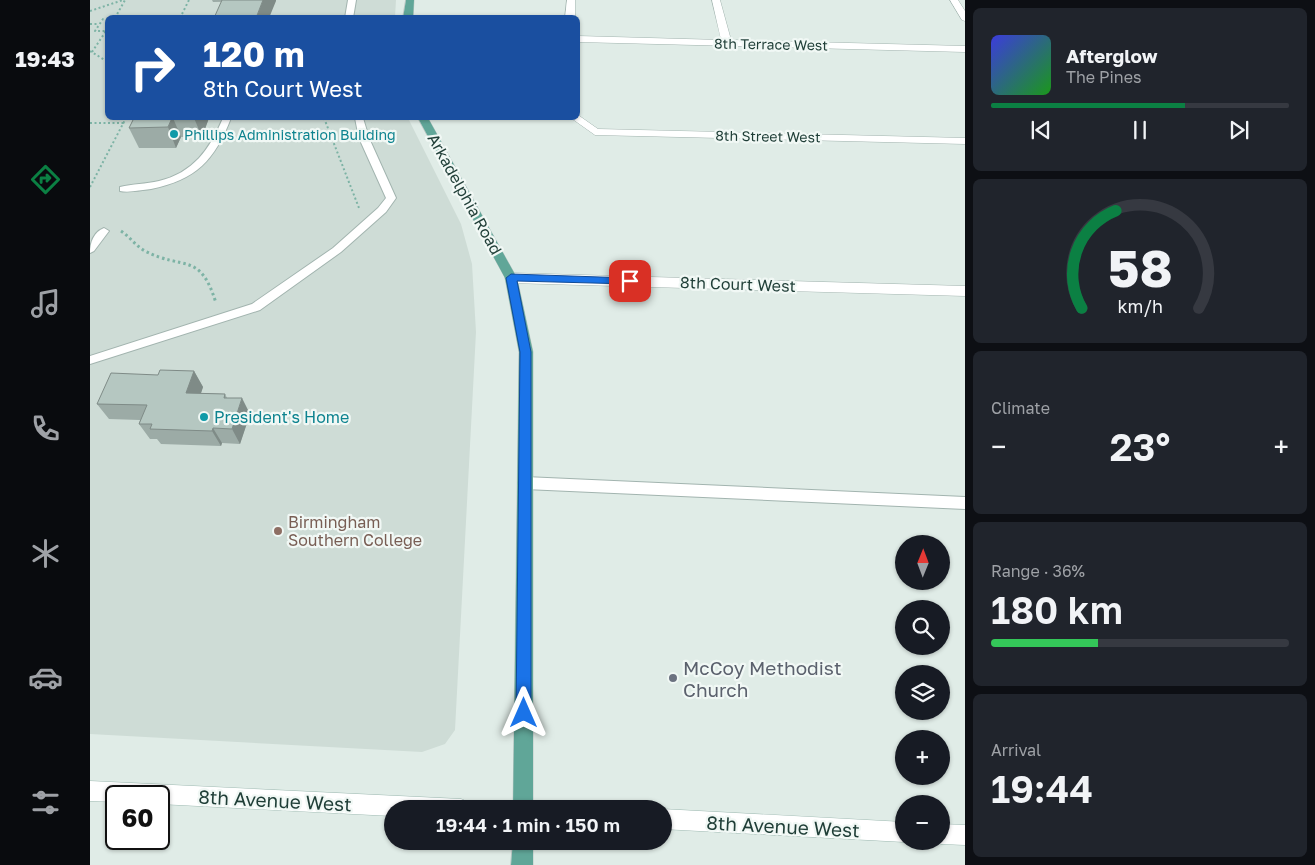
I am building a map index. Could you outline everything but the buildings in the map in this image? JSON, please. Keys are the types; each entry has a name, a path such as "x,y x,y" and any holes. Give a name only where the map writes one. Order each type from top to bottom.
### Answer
{"main road":[{"path":"408,15 410,0"},
{"name":"Arkadelphia Road","path":"423,120 511,278 526,352 523,800"},
{"path":"522,865 523,850"}],"street":[{"path":"570,0 570,15"},
{"path":"716,0 727,43"},
{"path":"954,0 965,18"},
{"name":"8th Terrace West","path":"580,39 965,49"},
{"name":"8th Street West","path":"579,120 595,132 965,141"},
{"name":"8th Court West","path":"511,278 965,290"},
{"name":"8th Avenue West","path":"90,791 384,805"},
{"name":"8th Avenue West","path":"672,820 895,832"},
{"path":"950,834 965,835"}],"lane":[{"path":"350,15 352,0"},
{"path":"123,189 156,187 186,176 204,160 216,144 227,120"},
{"path":"90,360 256,307 336,250 382,210 391,198 364,138 360,120"},
{"path":"90,249 104,231"},
{"path":"525,483 965,503"}],"path":[{"path":"90,10 124,0"},
{"path":"116,15 124,0"},
{"path":"182,15 189,0"},
{"path":"105,19 103,19 95,31 105,31"},
{"path":"90,24 99,24"},
{"path":"105,34 91,52 105,60"},
{"path":"90,187 125,120"},
{"path":"325,120 361,214"},
{"path":"90,123 124,123"},
{"path":"104,231 121,231 135,245 147,252 196,265 212,285 216,303"}],"shaded area":[{"name":"Birmingham Southern College","path":"90,0 396,0 395,15 105,15 105,120 409,120 461,224 472,264 476,332 455,730 445,744 422,752 90,734"}],"place":[{"name":"Phillips Administration Building","path":"174,134"},
{"name":"President's Home","path":"204,417"},
{"name":"Birmingham Southern College","path":"278,531"},
{"name":"McCoy Methodist Church","path":"673,678"}],"route":[{"path":"524,713 526,352 511,278 630,281"}]}
